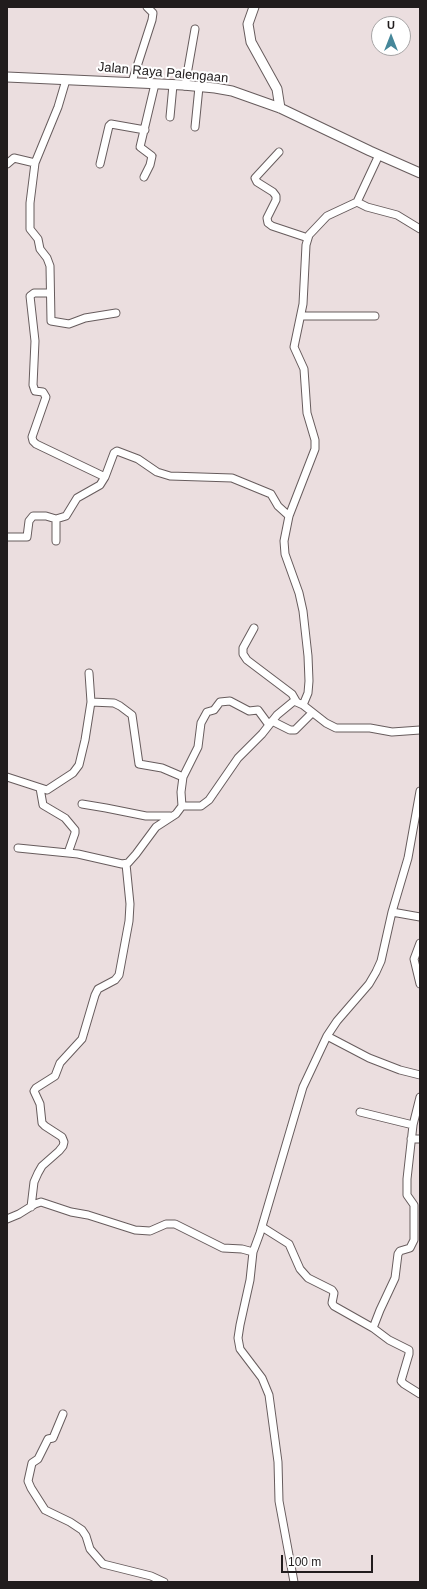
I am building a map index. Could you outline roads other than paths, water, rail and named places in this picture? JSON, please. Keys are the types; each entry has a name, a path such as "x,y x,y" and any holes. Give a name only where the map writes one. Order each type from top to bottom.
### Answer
{"street":[{"path":"132,82 152,20 153,13 147,7"},
{"path":"252,8 248,24 251,42 278,93 280,108"},
{"path":"185,86 195,29"},
{"name":"Jalan Raya Palengaan","path":"7,77 132,82 215,88 232,91 280,108 420,173"},
{"path":"66,80 58,107 36,163 30,203 31,231 38,238 40,249 47,258 50,266 51,321 69,324 85,318 116,313"},
{"path":"144,177 150,165 152,156 140,148 155,84"},
{"path":"170,117 173,85"},
{"path":"196,127 199,87"},
{"path":"100,164 110,124 145,130"},
{"path":"279,152 255,178 257,182 273,192 276,196 276,200 267,218 268,223 272,226 308,238"},
{"path":"303,705 309,688 308,656 302,606 284,548 286,529 314,454 315,445 307,413 304,369 294,347 303,304 306,251 308,238 329,214 357,202 379,155"},
{"path":"7,164 14,158 36,163"},
{"path":"357,202 367,207 397,215 420,229"},
{"path":"50,292 34,293 30,296 35,342 33,385 35,391 43,392 46,397 32,437 33,441 36,444 105,477"},
{"path":"301,316 375,316"},
{"path":"7,537 27,537 29,521 33,516 46,516 56,519 66,516 77,498 96,488 105,477 114,453 117,451 138,459 158,472 170,476 225,477 235,479 271,494 278,506 290,516"},
{"path":"56,519 56,541"},
{"path":"254,628 243,648 243,654 247,660 292,694 296,701 326,724 336,728 370,728 392,732 420,730"},
{"path":"7,777 45,790 51,788 77,768 85,740 91,702 89,673"},
{"path":"126,864 136,854 156,827 174,816 182,806 181,792 183,777 198,747 202,720 207,712 214,710 220,702 232,701 249,710 258,710 271,723 290,730 295,730 312,712"},
{"path":"182,806 201,806 206,803 238,758 291,702 296,701"},
{"path":"91,702 114,703 132,715 139,764 162,768 183,777"},
{"path":"40,788 42,805 65,818 75,830 68,853"},
{"path":"294,1582 280,1508 277,1457 269,1390 262,1378 245,1357 239,1346 238,1338 250,1280 253,1252 262,1227 301,1091 327,1036 376,972 382,958 392,912 408,858 420,791"},
{"path":"82,804 146,816 174,816"},
{"path":"18,848 68,853 126,864"},
{"path":"31,1207 34,1182 38,1173 42,1166 59,1151 64,1142 62,1137 42,1123 40,1104 34,1092 36,1088 55,1076 60,1063 82,1039 98,989 115,980 119,975 129,921 130,904 126,864"},
{"path":"392,912 420,917"},
{"path":"420,943 414,959 420,984"},
{"path":"327,1036 369,1058 420,1075"},
{"path":"373,1328 394,1278 398,1254 400,1251 410,1248 414,1240 414,1205 407,1194 408,1162 413,1125 420,1097"},
{"path":"360,1112 413,1125"},
{"path":"411,1139 420,1139"},
{"path":"7,1219 19,1214 38,1202 41,1202 71,1212 88,1215 141,1231 154,1230 166,1224 174,1224 223,1248 242,1249 253,1252"},
{"path":"262,1227 289,1244 300,1269 308,1278 332,1290 334,1293 332,1303 334,1306 373,1328 389,1340 409,1350 401,1381 420,1394"},
{"path":"63,1414 53,1438 48,1439 38,1459 32,1463 28,1481 31,1488 45,1510 70,1522 82,1530 86,1536 90,1549 103,1564 151,1576 164,1582"}]}
